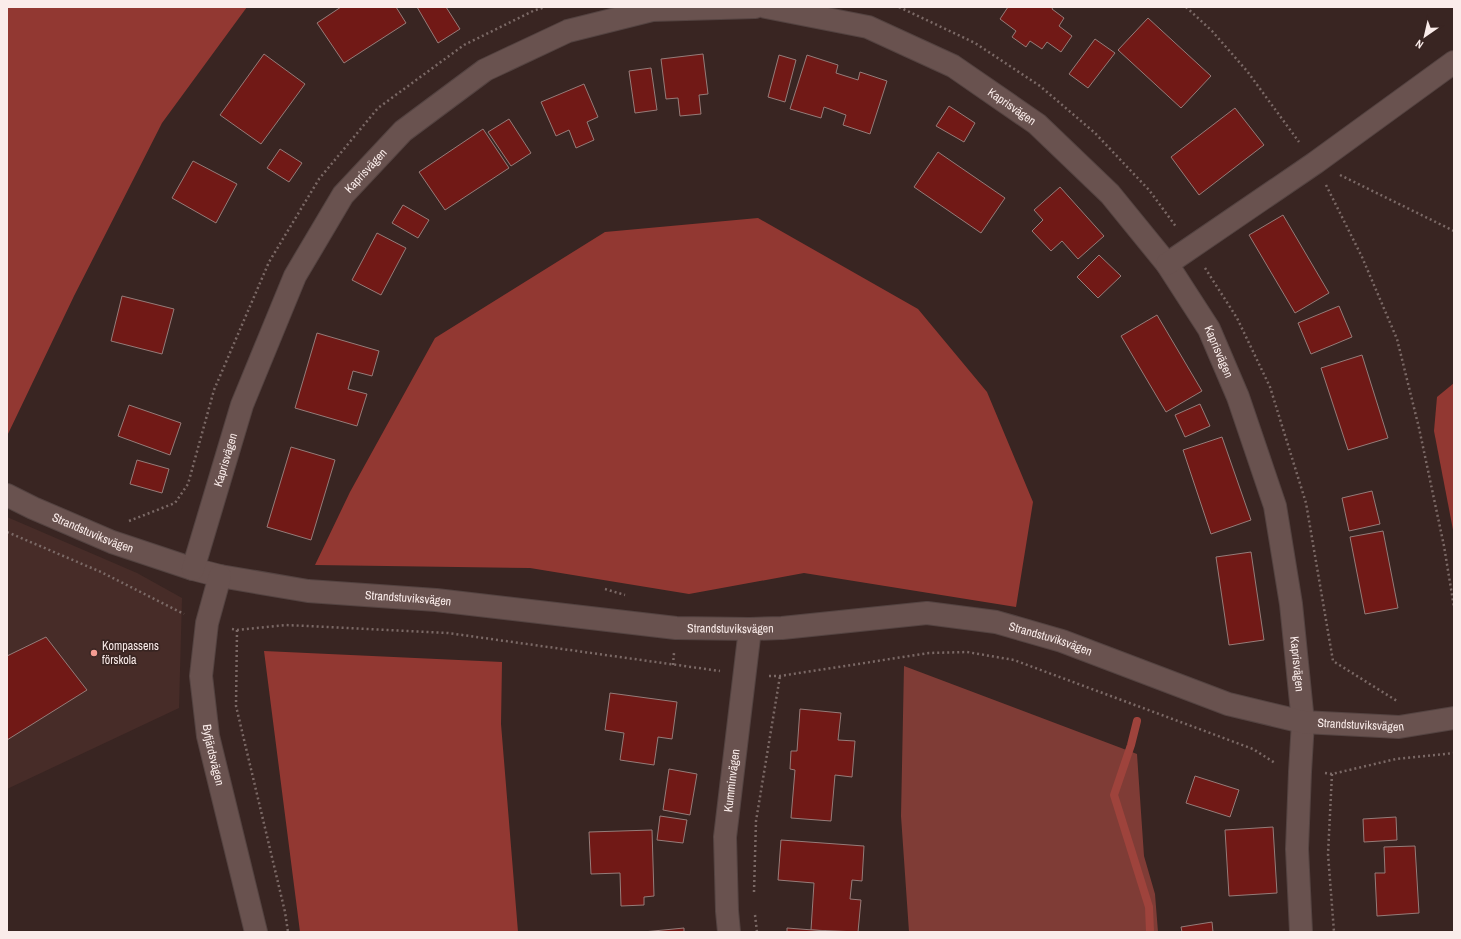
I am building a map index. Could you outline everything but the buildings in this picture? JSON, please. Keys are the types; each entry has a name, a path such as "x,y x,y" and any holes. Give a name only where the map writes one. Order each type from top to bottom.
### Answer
{"street":[{"name":"Kaprisvägen","path":"193,569 242,405 295,276 343,195 403,131 485,70 568,31 652,10 755,7"},
{"name":"Kaprisvägen","path":"766,7 868,27 953,66 1037,124 1110,194 1167,264 1209,329 1238,397 1275,506 1291,604 1303,722 1297,849 1301,932"},
{"path":"1167,264 1315,163 1454,62"},
{"name":"Strandstuviksvägen","path":"7,495 112,542 193,569 220,576 308,591 436,600 676,628 782,628 927,613 996,622 1062,641 1228,704 1303,722 1399,727 1454,718"},
{"name":"Byfjärdsvägen","path":"220,576 207,623 201,676 208,736 256,932"},
{"name":"Kumminvägen","path":"729,932 725,837 750,629"}],"path":[{"path":"1186,7 1212,30 1247,71 1315,163 1362,258 1397,339 1419,428 1444,546 1454,607"},
{"path":"1315,163 1454,231"},
{"path":"237,630 236,706 285,912 288,932"},
{"path":"754,897 756,821 780,676"},
{"path":"1332,774 1328,854 1334,932"},
{"path":"754,912 757,932"}],"shaded area":[{"path":"7,7 247,7 162,123 74,296 7,436"},
{"path":"758,218 918,309 987,392 1033,502 1016,607 804,573 689,594 530,568 315,565 350,492 435,338 605,232"},
{"path":"1454,383 1454,535 1434,431 1437,397"},
{"name":"Kompassens förskola","path":"7,517 137,573 182,598 179,708 7,789"},
{"path":"264,651 502,662 501,724 518,932 300,932"},
{"path":"904,666 1137,754 1144,856 1155,894 1158,932 909,932 901,816"}],"waterway":[{"path":"1137,721 1131,745 1114,795 1149,907 1150,932"}],"place":[{"name":"Kompassens förskola","path":"94,653"}]}
